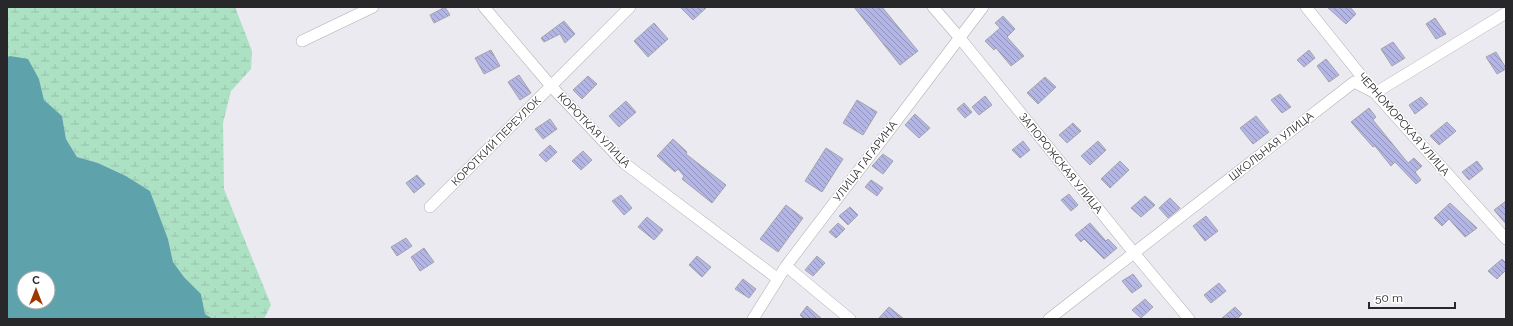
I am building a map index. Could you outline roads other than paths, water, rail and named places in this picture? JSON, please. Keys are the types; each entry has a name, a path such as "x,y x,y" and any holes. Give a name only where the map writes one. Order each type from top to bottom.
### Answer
{"street":[{"path":"302,41 373,7"},
{"name":"КОРОТКАЯ УЛИЦА","path":"484,7 552,86 624,163 778,279"},
{"name":"КОРОТКИЙ ПЕРЕУЛОК","path":"430,207 630,7"},
{"name":"ЗАПОРОЖСКАЯ УЛИЦА","path":"933,7 1189,319"},
{"name":"УЛИЦА ГАГАРИНА","path":"753,319 786,266 983,7"},
{"name":"ЧЕРНОМОРСКАЯ УЛИЦА","path":"1306,7 1375,93 1506,239"},
{"path":"1375,93 1506,13"},
{"name":"ШКОЛЬНАЯ УЛИЦА","path":"1049,319 1354,82 1375,93"},
{"path":"786,266 850,319"}],"water":[{"path":"10,56 28,59 39,79 44,100 62,116 66,139 77,157 98,163 126,176 150,191 168,239 173,262 184,277 201,294 205,314 213,319 7,319 7,57"}]}
